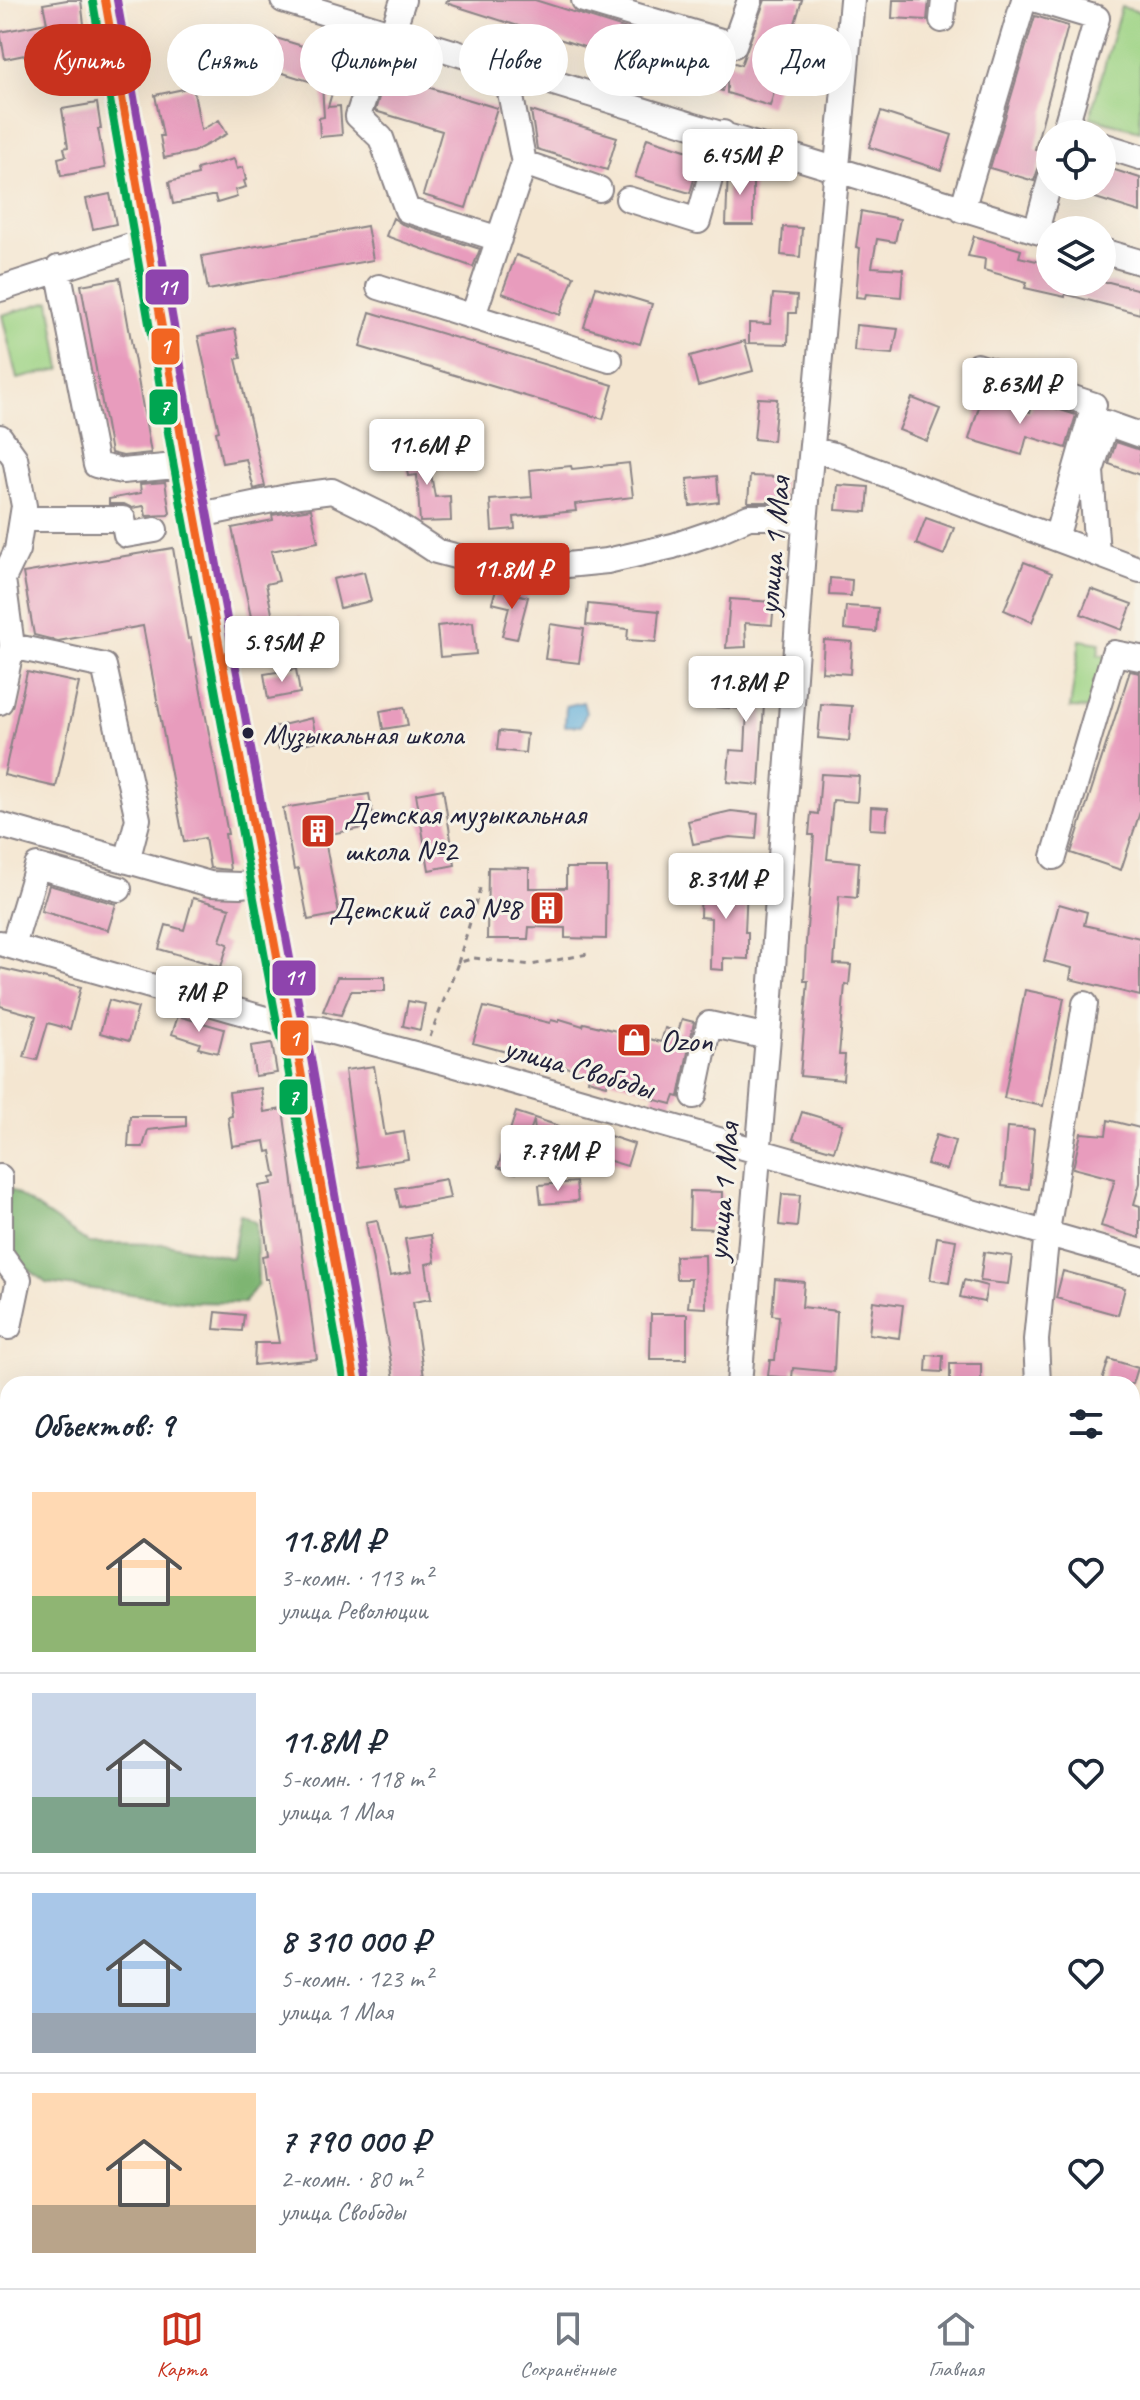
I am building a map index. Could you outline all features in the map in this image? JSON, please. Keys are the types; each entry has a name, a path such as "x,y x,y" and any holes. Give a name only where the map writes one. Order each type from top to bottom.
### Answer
{"street":[{"path":"105,0 195,516 309,1113 355,1376"},
{"path":"283,0 363,24"},
{"path":"396,24 403,0"},
{"path":"584,0 734,45 750,0"},
{"name":"улица 1 Мая","path":"740,1376 805,523 852,0"},
{"path":"962,210 1024,0"},
{"path":"1037,0 1097,18 1069,120"},
{"path":"568,86 1036,231"},
{"path":"367,96 358,116 381,138 407,210 499,239"},
{"path":"473,316 524,163 511,96"},
{"path":"628,199 698,221 723,133"},
{"path":"1116,149 1140,157"},
{"path":"524,163 599,189"},
{"path":"0,289 146,241"},
{"path":"1116,255 1140,262"},
{"path":"58,268 96,465 122,471 186,465"},
{"path":"379,287 610,360"},
{"path":"977,366 1094,405 1056,538"},
{"path":"1097,553 1091,471 1106,423 1140,435"},
{"path":"0,437 15,458 24,506 17,550 1,579 12,646 0,702"},
{"path":"813,450 1140,570"},
{"path":"195,516 332,491 383,516 436,551 470,560 547,567 607,561 673,546 749,517 785,517 805,523"},
{"path":"22,519 123,519 126,535 155,530"},
{"path":"12,646 104,666 138,819 127,861"},
{"path":"1054,857 1114,653 1140,658"},
{"path":"0,825 210,884 264,882"},
{"path":"6,944 37,866 119,889"},
{"name":"улица Свободы","path":"6,944 290,1026 335,1033 1047,1231 1140,1260"},
{"path":"1038,1376 1036,1340 1047,1231 1085,1004"},
{"path":"694,1096 709,1024 768,1037"},
{"path":"0,1177 0,1253 19,1279 9,1327 0,1324"}],"path":[{"path":"427,1044 458,963 481,885"},
{"path":"458,963 474,958 531,965 588,954"}],"green space":[{"path":"1121,7 1140,12 1140,131 1116,124 1116,120 1090,117"},
{"path":"50,301 61,369 17,379 2,315"},
{"path":"1080,640 1100,643 1098,655 1109,657 1095,709 1070,708"},
{"path":"10,1189 89,1243 167,1244 232,1258 240,1214 256,1223 258,1284 244,1303 192,1302 46,1283 0,1246"}],"water":[{"path":"583,702 586,713 581,726 565,726 566,706"}],"building":[{"path":"81,0 84,24 42,24 47,23 43,4"},
{"path":"447,0 535,0 611,24 584,24 584,47 568,42 568,24 512,24 446,3"},
{"path":"765,0 802,0 795,24 756,24"},
{"path":"893,0 929,0 927,20 892,18"},
{"path":"1035,16 1068,26 1043,120 1036,120 1034,181 990,168"},
{"path":"24,27 24,55 5,59 0,32"},
{"path":"752,35 752,96 773,96 770,106 736,96 736,63 741,65"},
{"path":"284,40 300,45 300,78 284,73"},
{"path":"167,92 167,96 195,96 201,130 219,120 227,134 193,152 164,158 155,95"},
{"path":"443,92 497,108 466,208 423,195 442,131 375,111 379,96 443,96"},
{"path":"323,96 331,96 328,107 340,106 342,135 320,137 319,118 324,117"},
{"path":"97,103 105,168 61,176 58,158 66,156 64,148 68,147 62,109"},
{"path":"531,111 617,137 607,170 537,149"},
{"path":"881,112 952,135 941,170 869,147"},
{"path":"647,138 701,155 690,193 635,177"},
{"path":"234,159 237,169 243,167 246,180 246,187 235,190 237,197 217,203 215,196 211,196 173,204 169,182 198,175 197,169"},
{"path":"728,169 753,169 753,225 726,225"},
{"path":"1116,170 1140,178 1140,212 1102,200 1116,200"},
{"path":"110,194 116,224 93,229 86,199"},
{"path":"861,211 900,219 895,242 877,239 872,267 903,269 901,297 866,294 865,298 856,297 860,248 856,247"},
{"path":"393,218 402,224 480,249 473,267 386,236"},
{"path":"367,226 373,260 208,290 202,256"},
{"path":"783,227 802,228 800,257 781,255"},
{"path":"974,236 1021,250 1019,257 1036,261 1036,290 1025,288 1027,282 984,270 985,259 968,256"},
{"path":"516,255 574,276 560,315 502,293"},
{"path":"120,278 151,453 123,456 111,453 81,285"},
{"path":"1116,284 1140,290 1140,314 1072,296 1116,296"},
{"path":"596,287 652,304 640,344 584,327"},
{"path":"773,294 797,296 796,313 789,313 788,344 749,343 749,323 770,324"},
{"path":"370,312 613,385 603,419 360,347"},
{"path":"856,325 898,329 893,354 854,351"},
{"path":"235,329 241,358 236,359 265,486 254,489 246,459 222,463 216,432 219,431 198,336"},
{"path":"745,341 753,371 698,386 690,356"},
{"path":"982,397 1030,412 1033,401 1076,415 1066,448 1027,436 1022,455 969,439"},
{"path":"758,398 777,399 773,441 754,439"},
{"path":"912,398 940,409 927,441 899,430"},
{"path":"425,440 435,497 450,496 451,521 420,522 417,475 408,476 404,454 416,452 416,441"},
{"path":"1116,442 1140,450 1140,475 1109,464"},
{"path":"629,463 633,497 575,504 576,511 514,517 515,529 492,531 490,500 532,497 530,470"},
{"path":"717,476 719,502 690,506 687,479"},
{"path":"750,476 783,477 782,502 748,502"},
{"path":"165,482 168,515 146,516 144,506 132,508 124,504 109,504 109,499 141,493 140,484"},
{"path":"838,485 869,487 867,512 836,510"},
{"path":"311,509 318,542 271,551 279,581 266,584 274,623 300,617 304,634 257,645 232,528 273,520 272,515"},
{"path":"926,518 954,528 944,555 916,544"},
{"path":"173,548 188,639 191,638 228,834 225,834 230,870 210,868 205,838 184,842 143,626 58,641 34,635 23,573"},
{"path":"1024,562 1052,573 1032,622 1004,610"},
{"path":"364,572 371,601 340,608 333,579"},
{"path":"830,578 852,580 851,596 829,595"},
{"path":"496,589 528,597 517,639 502,636 509,607 492,603"},
{"path":"1091,589 1132,604 1122,630 1081,614"},
{"path":"730,599 774,602 772,625 745,623 746,647 726,648"},
{"path":"588,604 659,611 656,642 627,640 628,629 586,625"},
{"path":"846,606 878,608 876,632 844,629"},
{"path":"473,622 476,654 440,657 437,626"},
{"path":"550,624 584,629 579,663 545,659"},
{"path":"824,640 852,642 850,674 822,672"},
{"path":"296,669 300,693 268,699 264,674"},
{"path":"739,670 766,672 759,785 727,782 730,750 745,751 747,709 715,707 717,682 738,684"},
{"path":"1130,671 1140,673 1140,812 1121,870 1071,853"},
{"path":"27,672 79,683 56,787 4,775"},
{"path":"821,704 852,706 849,741 818,738"},
{"path":"404,707 408,725 383,729 380,711"},
{"path":"312,718 317,741 279,749 274,727"},
{"path":"499,731 527,734 525,753 497,750"},
{"path":"821,774 859,776 857,802 833,800 827,859 859,862 857,898 839,896 834,964 851,965 849,985 845,984 839,1055 845,1055 843,1080 800,1076 808,981 804,981 814,835 809,835 811,813 818,814"},
{"path":"443,789 455,865 429,870 416,794"},
{"name":"Детская музыкальная школа №2","path":"369,794 375,826 324,835 339,914 308,920 298,869 294,870 283,808"},
{"path":"871,807 888,808 886,830 870,829"},
{"path":"731,811 758,814 756,839 730,837 693,844 688,821"},
{"name":"Детский сад №8","path":"488,867 529,868 529,888 566,888 566,868 607,868 606,939 565,938 565,928 529,927 528,939 487,939"},
{"path":"701,883 747,885 745,932 748,932 748,959 723,958 723,970 710,969 711,918 700,917"},
{"path":"49,885 116,904 108,930 41,911"},
{"path":"193,898 230,908 220,941 228,944 221,967 159,949 166,925 184,930"},
{"path":"1059,904 1087,912 1084,925 1140,938 1140,996 1070,979 1072,968 1044,961"},
{"path":"0,968 81,987 70,1029 48,1023 37,1060 24,1057 36,1016 0,1006"},
{"path":"337,977 385,977 385,991 351,991 341,1015 323,1011"},
{"path":"1025,990 1064,998 1043,1106 1004,1098"},
{"path":"109,1000 138,1008 129,1041 100,1033"},
{"path":"408,1001 425,1004 420,1030 403,1026"},
{"path":"484,1007 550,1023 551,1020 559,1022 560,1019 583,1026 584,1023 661,1042 665,1028 678,1032 682,1019 694,1022 679,1097 675,1096 672,1104 652,1099 655,1092 609,1079 607,1085 588,1080 590,1074 555,1064 554,1067 545,1064 544,1068 524,1062 525,1057 473,1043"},
{"path":"178,1016 224,1029 218,1053 198,1048 200,1043 172,1034"},
{"path":"272,1043 277,1073 255,1076 251,1046"},
{"path":"374,1066 385,1135 404,1132 408,1159 358,1167 345,1070"},
{"path":"261,1088 264,1112 283,1109 317,1359 254,1365 255,1343 279,1343 262,1256 268,1255 259,1186 272,1184 271,1178 276,1177 271,1151 267,1152 265,1141 232,1146 228,1117 232,1116 229,1092"},
{"path":"516,1112 559,1126 557,1134 604,1151 610,1136 634,1144 627,1166 604,1159 601,1170 575,1161 575,1169 537,1157 534,1120 516,1173 498,1167"},
{"path":"802,1112 842,1124 834,1151 793,1139"},
{"path":"130,1116 186,1116 186,1126 148,1130 143,1147 128,1147"},
{"path":"1108,1120 1140,1128 1140,1183 1134,1204 1140,1206 1140,1238 1101,1226 1115,1179 1073,1168 1081,1133 1106,1135"},
{"path":"1007,1127 1034,1129 1029,1189 1002,1186"},
{"path":"936,1135 955,1141 947,1170 927,1164"},
{"path":"446,1179 450,1198 400,1207 396,1188"},
{"path":"576,1182 578,1201 541,1204 539,1185"},
{"path":"690,1191 722,1192 721,1229 689,1228"},
{"path":"782,1194 800,1195 797,1227 779,1225"},
{"path":"377,1220 390,1276 411,1272 405,1239 431,1235 435,1262 426,1264 431,1299 413,1302 424,1376 394,1376 366,1222"},
{"path":"937,1237 956,1240 949,1283 930,1280"},
{"path":"984,1252 1012,1256 1008,1284 980,1281"},
{"path":"705,1255 706,1308 688,1307 691,1279 676,1279 675,1256"},
{"path":"1063,1271 1125,1288 1118,1315 1056,1298"},
{"path":"775,1279 804,1282 802,1307 837,1311 834,1372 793,1368 792,1376 768,1376 770,1360 775,1360 779,1316 772,1315"},
{"path":"964,1280 987,1286 984,1302 960,1297"},
{"path":"873,1301 903,1305 899,1338 869,1334"},
{"path":"216,1312 244,1315 242,1331 214,1329"},
{"path":"651,1314 687,1314 687,1359 650,1359"},
{"path":"927,1355 943,1356 942,1372 926,1371"},
{"path":"1109,1359 1138,1368 1136,1376 1104,1376"},
{"path":"950,1364 981,1364 981,1376 950,1376"}],"transit line":[{"name":"1","path":"105,0 186,465 290,1026 296,1043 355,1376"},
{"name":"11","path":"117,0 198,463 302,1023 308,1041 367,1376"},
{"name":"7","path":"93,2 174,467 278,1028 284,1046 343,1376"}],"place":[{"name":"Музыкальная школа","path":"248,733"},
{"name":"Детская музыкальная школа №2","path":"318,831"},
{"name":"Детский сад №8","path":"547,908"},
{"name":"Ozon","path":"634,1040"}]}
